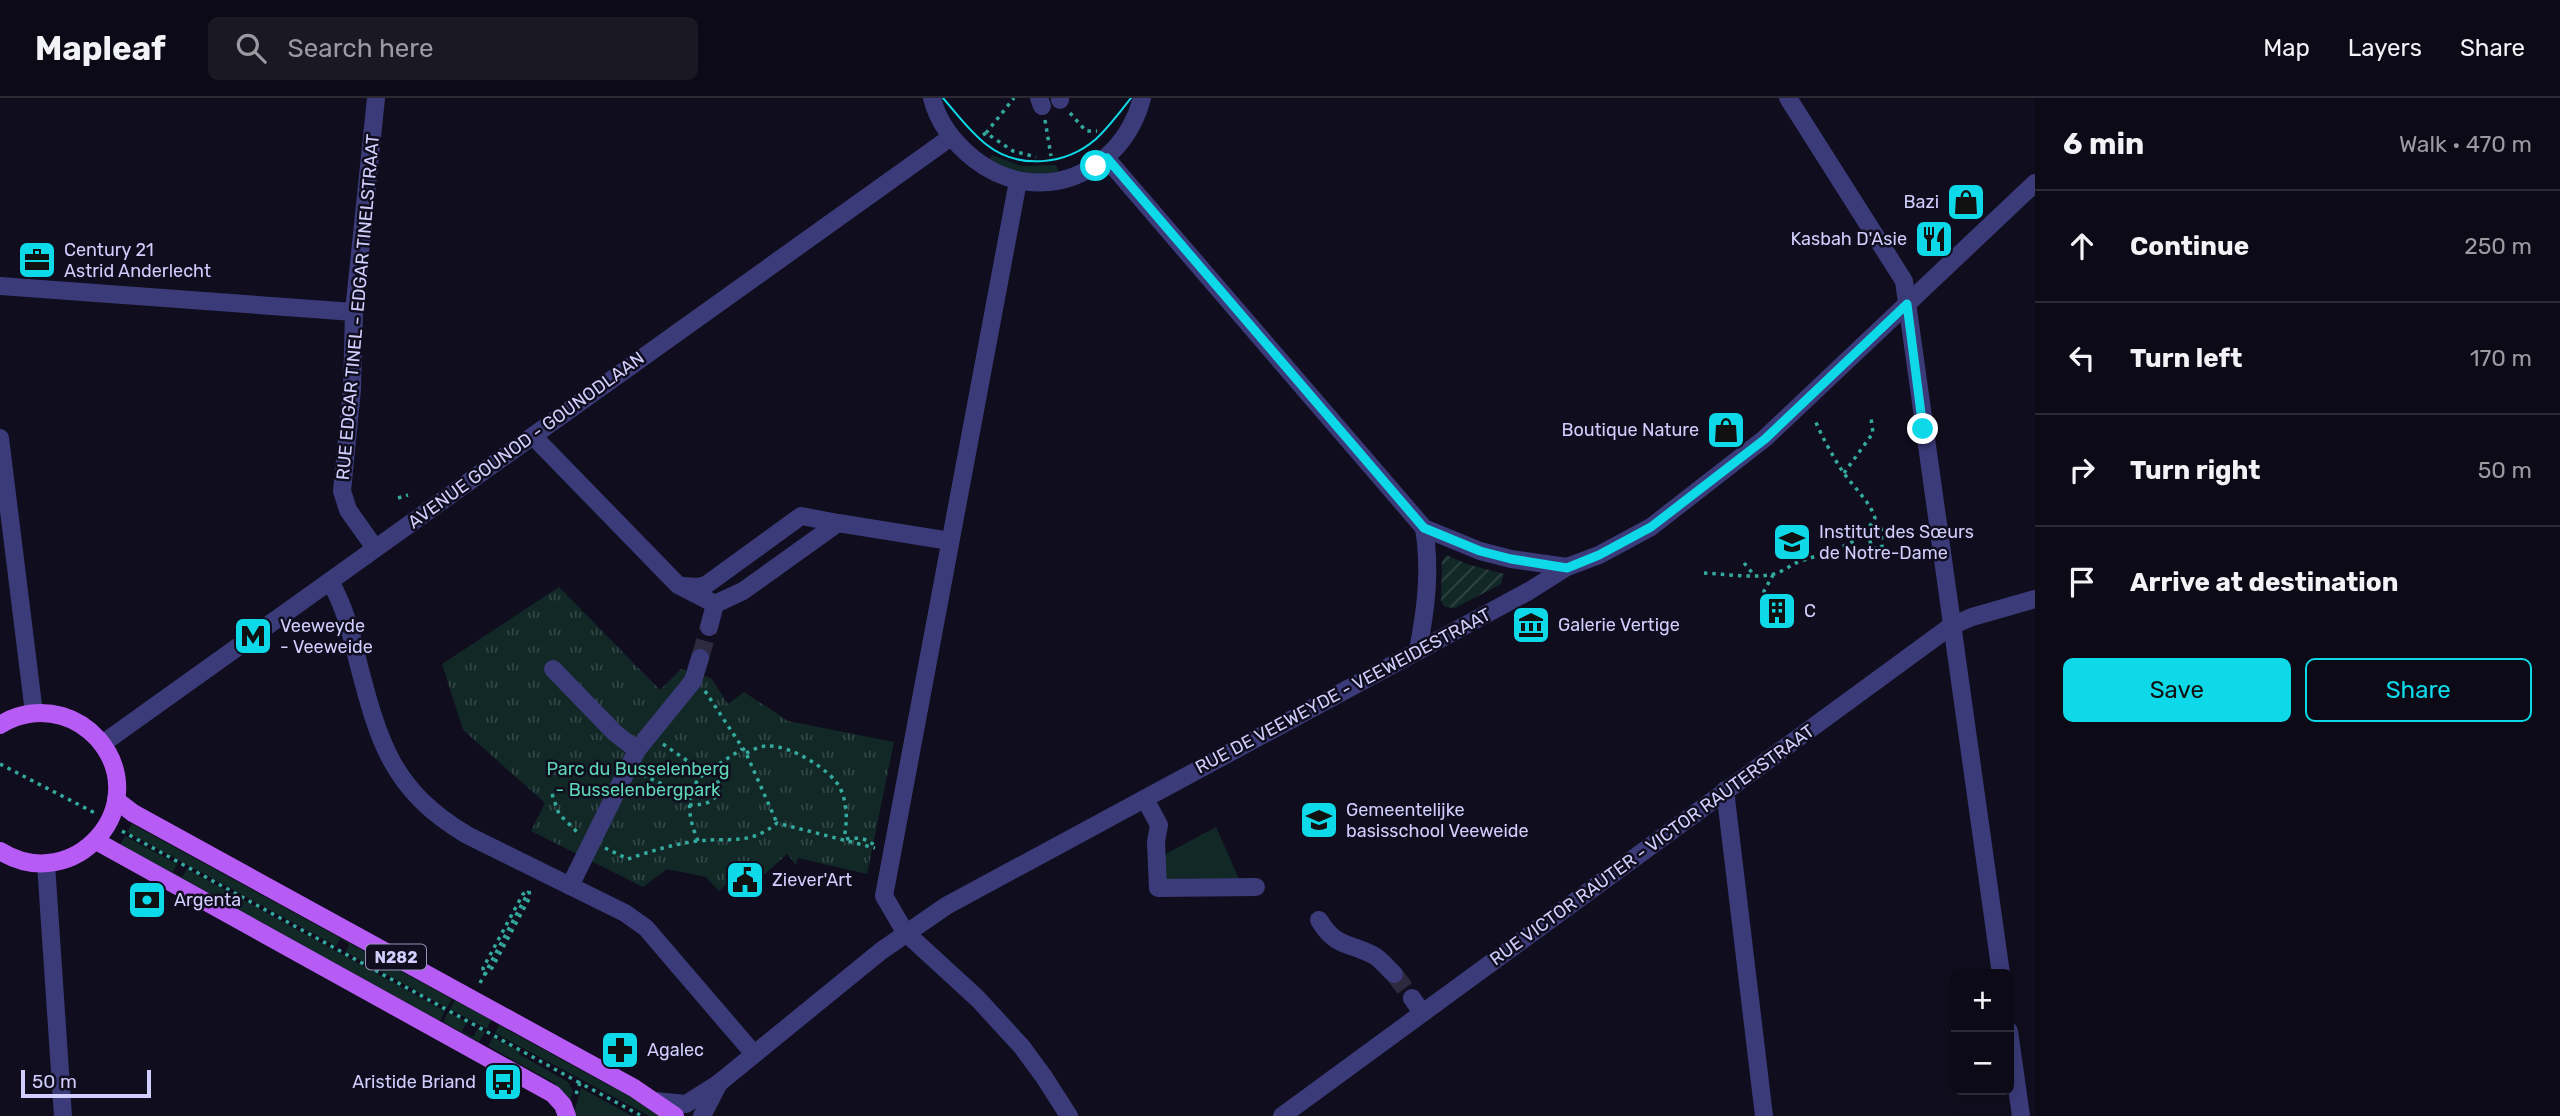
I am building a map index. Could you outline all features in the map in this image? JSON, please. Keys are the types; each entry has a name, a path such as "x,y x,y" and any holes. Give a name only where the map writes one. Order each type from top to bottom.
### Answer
{"main road":[{"path":"0,725 18,716 34,713 50,713 79,723 102,744 116,777 116,800 109,822 96,841 73,857 46,864 28,863 10,858 0,851"},
{"name":"N282","path":"116,800 133,813 655,1101 674,1116"},
{"name":"N282","path":"96,841 553,1094 570,1111"}],"street":[{"name":"RUE EDGAR TINEL - EDGAR TINELSTRAAT","path":"375,548 348,510 342,491 352,389 354,312 376,98"},
{"path":"932,98 942,124 951,137 985,167 998,175 1018,181 1045,183 1072,177 1107,158 1130,130 1142,98"},
{"path":"1788,98 1904,281 2000,969"},
{"name":"AVENUE GOUNOD - GOUNODLAAN","path":"102,744 951,137"},
{"path":"1107,158 1424,528 1480,551 1567,568"},
{"path":"1018,181 884,896 905,932 978,999 1022,1047 1069,1116"},
{"name":"RUE DE VEEWEYDE - VEEWEIDESTRAAT","path":"655,1101 673,1105 686,1104 719,1083 905,932 946,905 1567,568 1599,555 1651,527 1765,439 2035,183"},
{"path":"0,286 354,312"},
{"path":"533,436 678,585 715,604"},
{"path":"0,438 34,713"},
{"path":"678,585 706,585 801,516 950,541"},
{"path":"715,604 743,591 838,523"},
{"path":"1418,650 1425,610 1428,567 1424,528"},
{"path":"330,581 344,607 377,732 394,768 416,797 444,821 467,835 625,913 646,928 754,1054"},
{"name":"RUE VICTOR RAUTER - VICTOR RAUTERSTRAAT","path":"1282,1116 1951,626 1972,617 2035,599"},
{"path":"709,627 715,604"},
{"path":"570,886 638,750 693,681 700,658"},
{"path":"553,669 615,733 638,750"},
{"path":"1725,790 1764,1116"},
{"path":"1144,799 1159,825 1156,842 1158,888 1256,887"},
{"path":"46,864 63,1116"},
{"path":"1319,920 1328,934 1348,946 1375,956 1394,974"},
{"path":"1412,998 1422,1013"},
{"path":"2009,1032 2021,1116"},
{"name":"RUE DE VEEWEYDE - VEEWEIDESTRAAT","path":"702,1116 719,1083"}],"path":[{"path":"1014,98 984,134 1013,151 1036,157"},
{"path":"1060,99 1086,131 1097,131"},
{"path":"1041,102 1051,156"},
{"path":"1704,573 1773,575 1796,563 1843,548 1868,530 1875,518 1872,509 1844,474 1814,418"},
{"path":"1844,474 1873,433 1871,418"},
{"path":"401,501 408,495"},
{"path":"1868,530 1871,545 1877,550 1882,546 1881,526"},
{"path":"1744,563 1755,576"},
{"path":"1765,601 1764,591 1773,575"},
{"path":"693,681 700,685 719,710 744,751 777,823"},
{"path":"650,735 705,773"},
{"path":"698,841 689,805 693,787 705,773 744,751 769,746 783,748 806,758 831,776 841,788 848,818 844,839"},
{"path":"0,764 642,1116"},
{"path":"629,768 689,797"},
{"path":"689,805 707,804 715,797 719,784 711,770"},
{"path":"552,794 559,814 576,831 628,859 653,850 698,841 751,839 777,823"},
{"path":"777,823 876,848 870,841 844,839"},
{"path":"529,891 530,897 490,972 484,975 484,968 523,894 529,891"},
{"path":"478,987 527,895"},
{"path":"484,1044 496,1023"},
{"path":"570,1111 580,1083"}],"green space":[{"path":"992,155 1021,166 1056,165 1059,172 1031,174 1014,171 989,160"},
{"path":"1446,555 1504,574 1501,584 1455,608 1445,607 1441,601 1442,562"},
{"name":"Parc du Busselenberg - Busselenbergpark","path":"559,587 660,690 681,669 711,678 728,704 744,692 788,721 894,742 867,874 798,858 796,865 787,854 765,874 751,860 719,891 706,877 667,869 643,887 531,831 545,803 463,730 442,664"},
{"path":"132,824 452,999 447,1008 346,952 349,944 340,939 336,946 127,832"},
{"path":"1216,827 1240,881 1164,884 1162,856"},
{"path":"125,836 177,864 173,872 182,877 187,869 445,1011 440,1021 120,845"},
{"path":"455,1000 491,1020 487,1029 450,1009"},
{"path":"448,1012 467,1022 462,1031 473,1037 478,1028 485,1032 479,1042 443,1022"},
{"path":"499,1025 612,1087 617,1084 659,1116 649,1116 495,1033"},
{"path":"493,1037 568,1082 573,1091 569,1105 556,1084 488,1046"},
{"path":"581,1088 632,1116 573,1116"}],"tunnel":[{"path":"700,658 709,627"},
{"path":"1394,974 1412,998"}],"tram line":[{"path":"943,98 969,129 987,145 1000,153 1028,161 1057,159 1084,148 1105,130 1131,98"}],"place":[{"name":"Bazi","path":"1966,202"},
{"name":"Kasbah D'Asie","path":"1934,239"},
{"name":"Century 21 Astrid Anderlecht","path":"37,260"},
{"name":"Boutique Nature","path":"1726,430"},
{"name":"Institut des Sœurs de Notre-Dame","path":"1792,542"},
{"name":"C","path":"1777,611"},
{"name":"Galerie Vertige","path":"1531,625"},
{"name":"Veeweyde - Veeweide","path":"253,636"},
{"name":"Gemeentelijke basisschool Veeweide","path":"1319,820"},
{"name":"Ziever'Art","path":"745,880"},
{"name":"Argenta","path":"147,900"},
{"name":"Agalec","path":"620,1050"},
{"name":"Aristide Briand","path":"503,1082"}],"route":[{"path":"1096,166 1107,158 1424,528 1480,551 1567,568 1599,555 1651,527 1765,439 1907,304 1923,429"}]}
